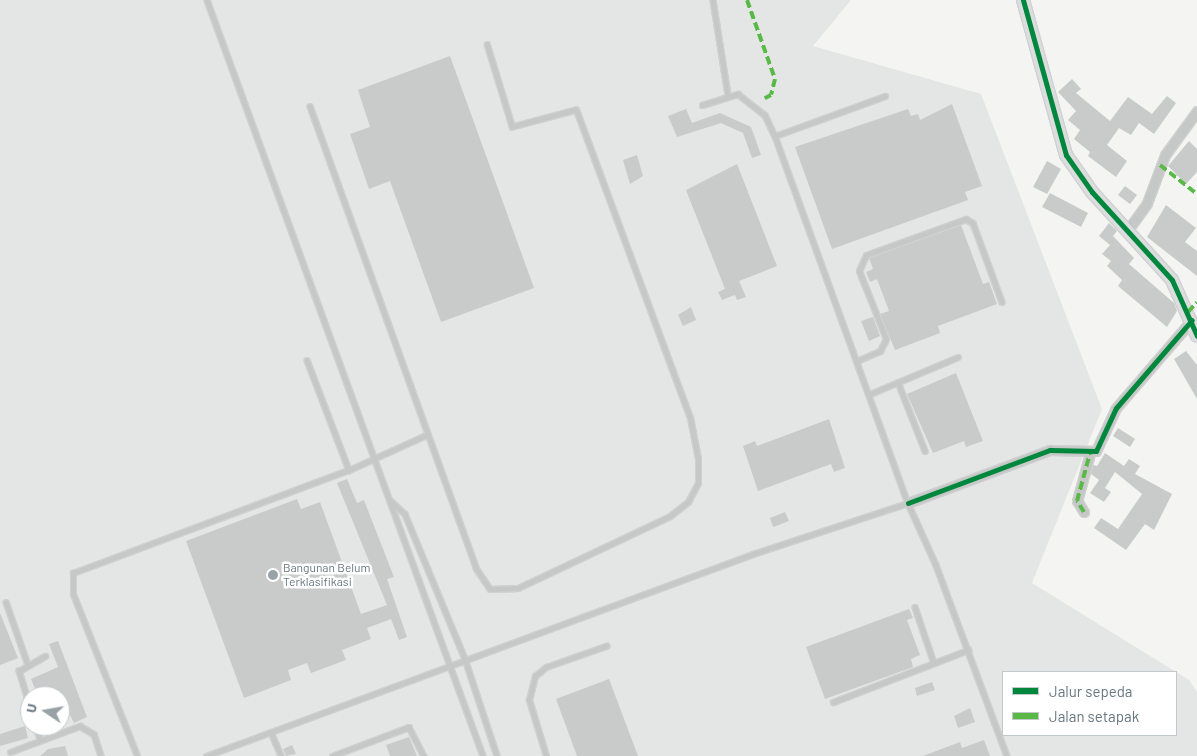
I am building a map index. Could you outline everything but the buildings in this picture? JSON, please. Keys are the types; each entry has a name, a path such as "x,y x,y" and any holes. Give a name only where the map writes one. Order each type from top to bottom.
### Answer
{"street":[{"path":"1023,0 1066,155 1127,231 1172,280 1192,320 1197,336"},
{"path":"1127,231 1147,203 1165,155 1197,112"},
{"path":"908,503 1050,450 1090,453 1100,447 1116,408 1192,320"},
{"path":"1084,512 1077,502 1090,453"}],"lane":[{"path":"207,0 375,459 448,666 483,756"},
{"path":"713,0 728,95"},
{"path":"310,106 426,436 476,568 490,589 518,588 670,516 688,502 698,483 698,459 690,418 576,110 512,127 487,45"},
{"path":"702,105 728,95 738,94 755,104 776,136 908,503 968,650 1006,756"},
{"path":"776,136 885,96"},
{"path":"858,360 880,351 886,339 860,271 866,255 966,219 973,223 1002,302"},
{"path":"870,394 958,357"},
{"path":"307,360 349,470"},
{"path":"898,382 925,451"},
{"path":"137,756 73,594 73,572 349,470 426,436"},
{"path":"390,501 405,514 465,660 497,756"},
{"path":"206,756 448,666 908,503"},
{"path":"6,602 27,662"},
{"path":"915,607 934,663"},
{"path":"546,756 529,700 535,676 546,667 606,646"},
{"path":"833,702 968,650"},
{"path":"22,686 19,676 27,662 45,656"},
{"path":"10,752 40,739 80,726 89,728 101,756"},
{"path":"332,756 409,728 424,756"},
{"path":"271,732 281,756"}],"shaded area":[{"path":"0,0 851,0 813,46 981,94 1102,409 1032,583 1174,671 1002,671 1002,736 1177,736 1177,673 1189,680 1197,692 1197,756 0,756"}],"marked path":[{"path":"747,0 775,79 771,95 765,98"},
{"path":"1160,165 1197,194"},
{"path":"1188,312 1197,302"},
{"path":"1084,512 1077,501 1090,453"}],"cycle path":[{"path":"1023,0 1066,155 1092,192 1172,280 1197,336"},
{"path":"908,503 1050,450 1096,451 1116,408 1192,320"}],"place":[{"name":"Bangunan Belum Terklasifikasi","path":"273,575"}]}
